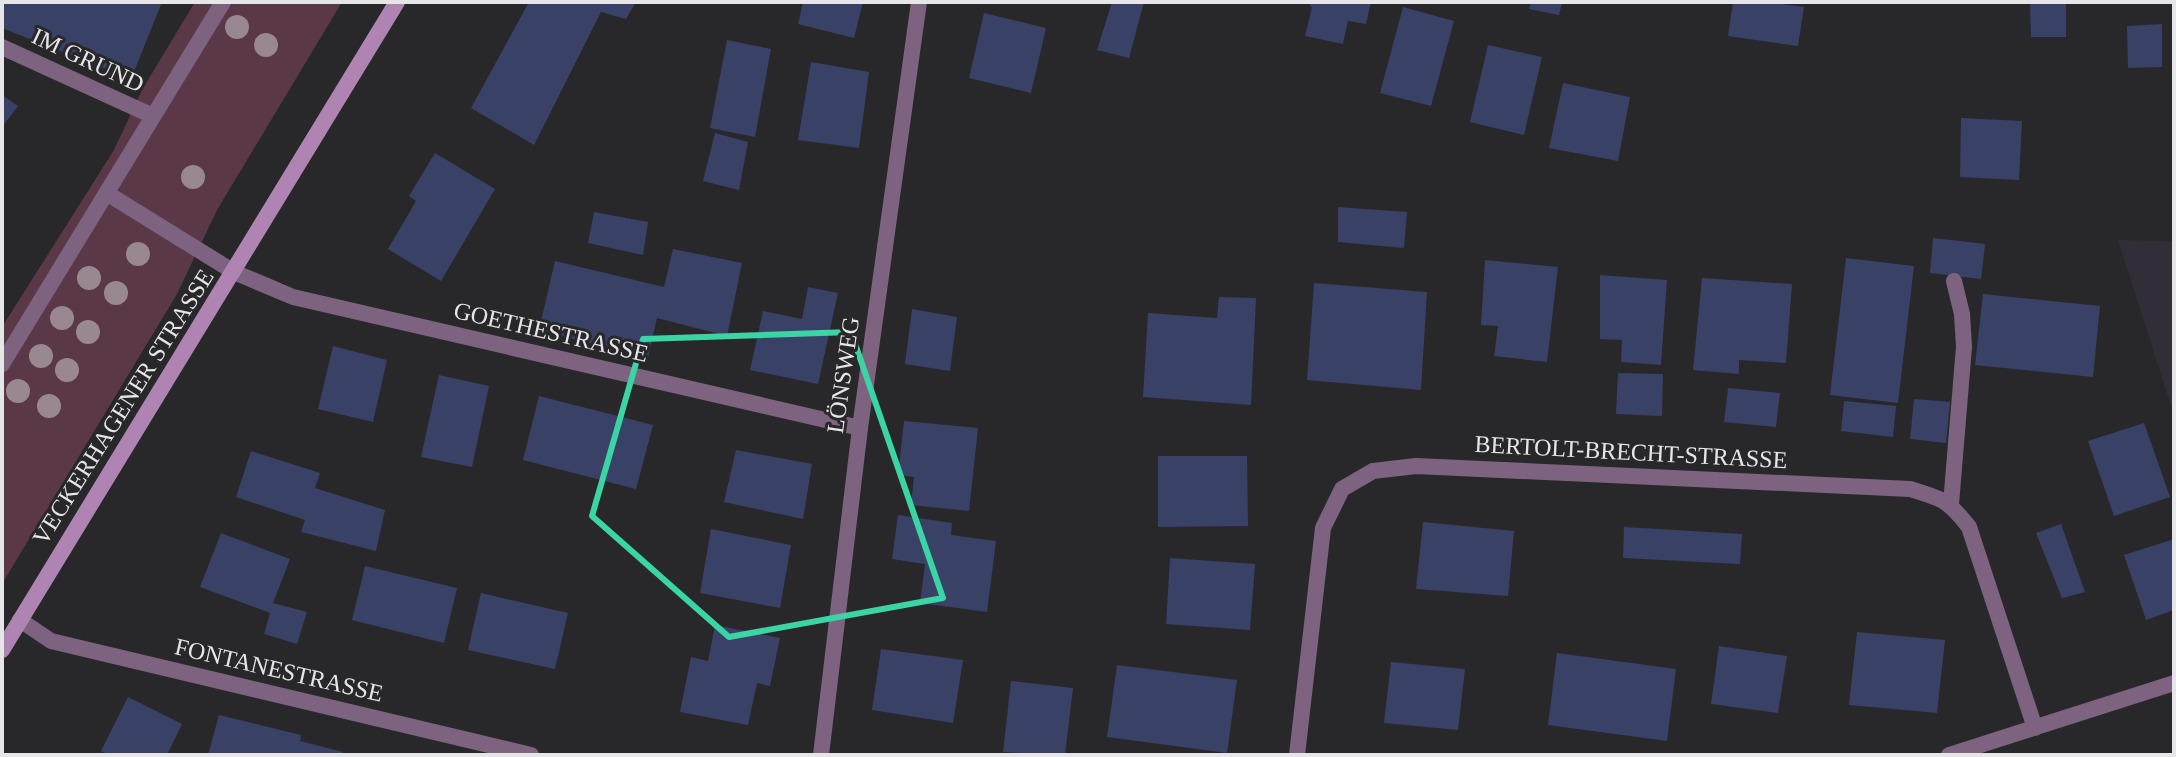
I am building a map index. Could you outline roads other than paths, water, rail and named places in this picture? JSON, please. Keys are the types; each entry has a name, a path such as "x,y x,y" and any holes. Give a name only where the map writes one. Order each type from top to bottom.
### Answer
{"street":[{"path":"2,364 223,2"},
{"name":"VECKERHAGENER STRASSE","path":"2,650 397,2"},
{"name":"LÖNSWEG","path":"821,755 860,428 919,2"},
{"name":"IM GRUND","path":"2,47 153,116"},
{"name":"VECKERHAGENER STRASSE","path":"108,194 234,272"},
{"name":"GOETHESTRASSE","path":"234,272 293,297 860,428"},
{"path":"1954,281 1962,314 1964,347 1951,504 1969,527 2035,728"},
{"name":"BERTOLT-BRECHT-STRASSE","path":"1297,755 1323,528 1342,489 1373,471 1416,466 1910,489 1951,504"},
{"name":"FONTANESTRASSE","path":"20,620 51,641 531,755"},
{"path":"1949,755 2174,683"}]}
